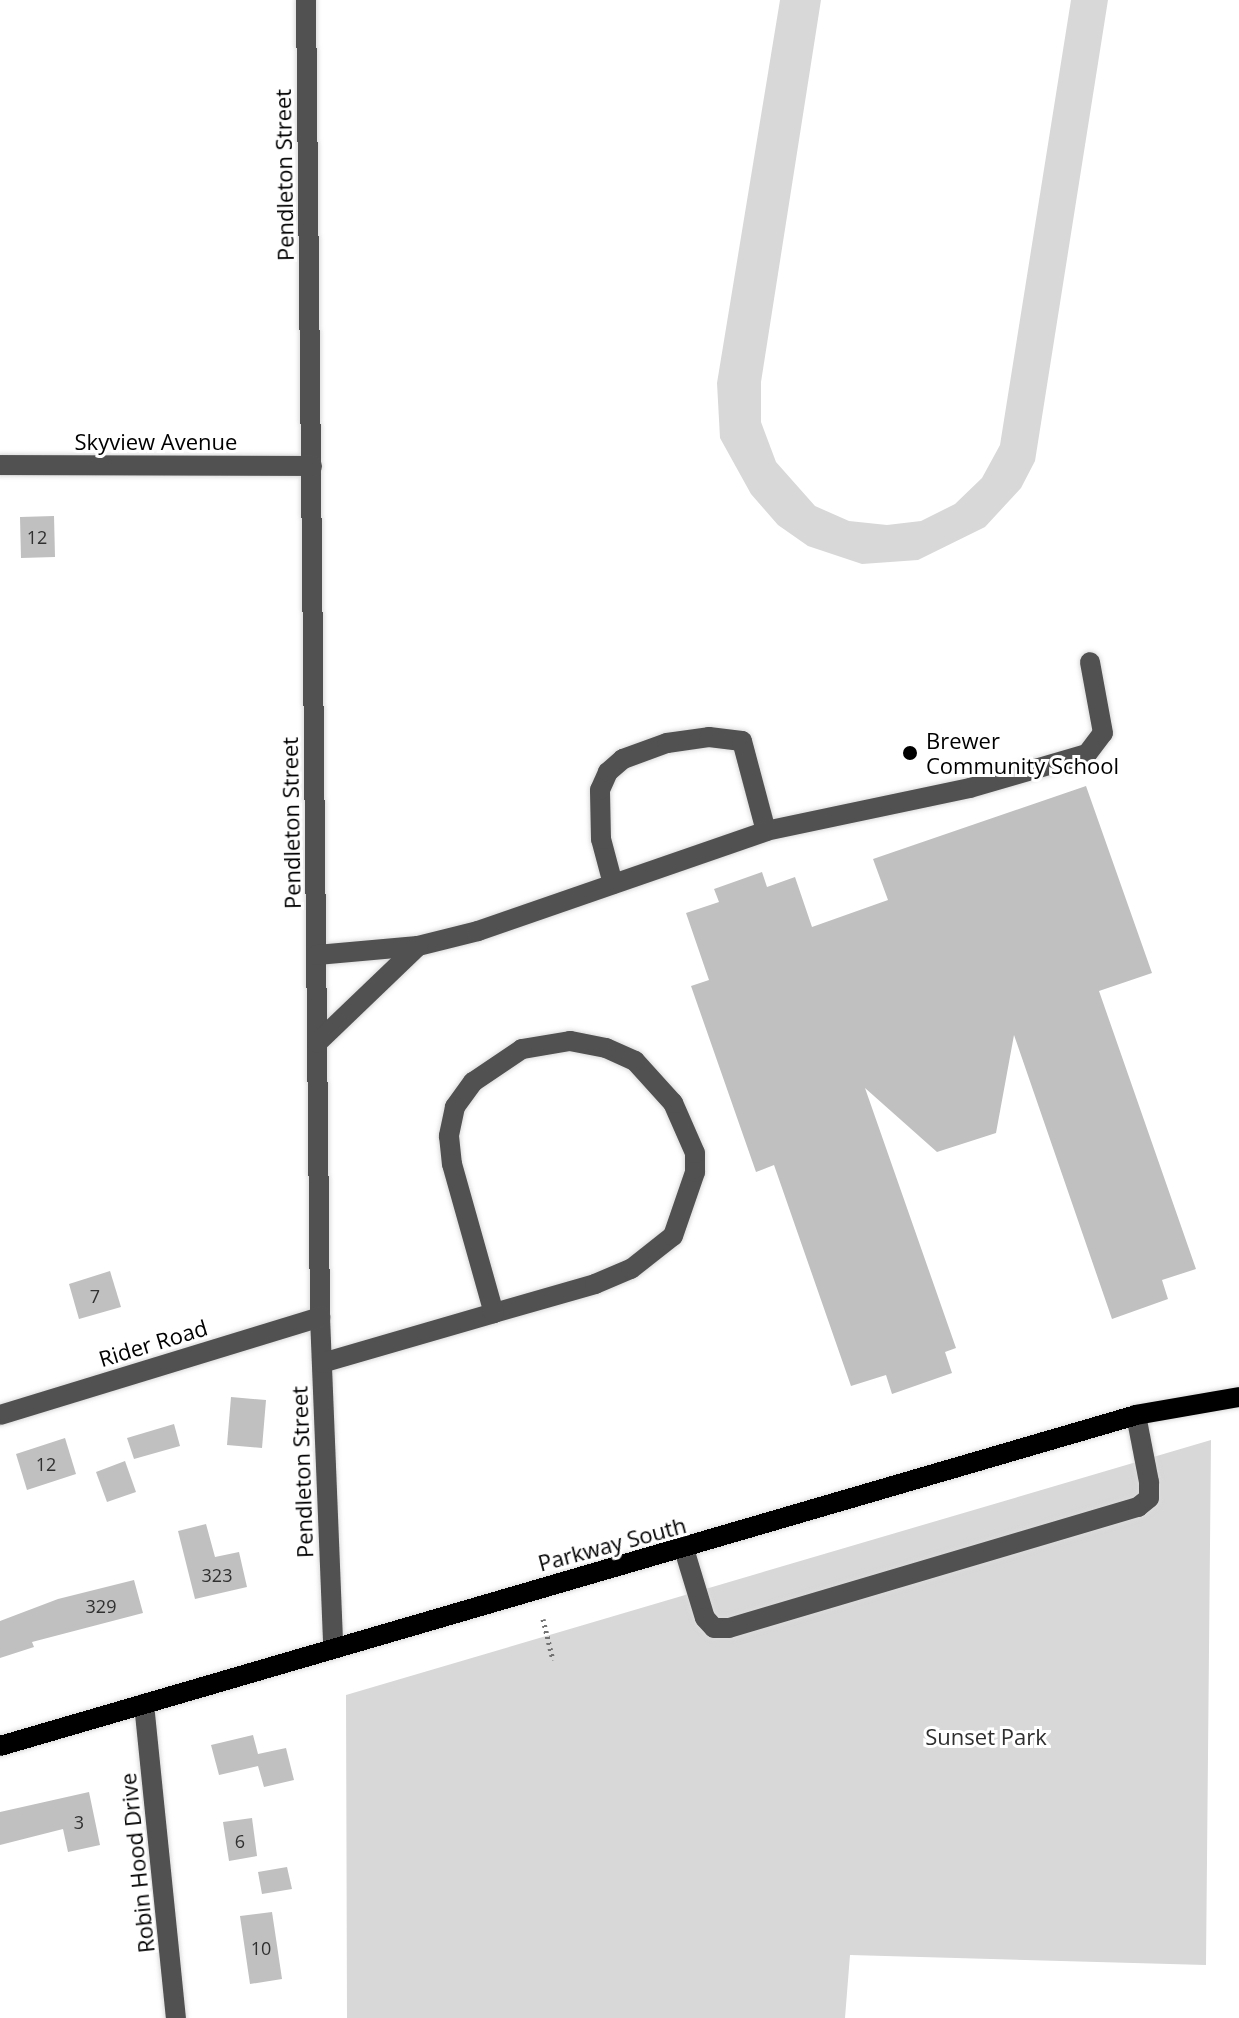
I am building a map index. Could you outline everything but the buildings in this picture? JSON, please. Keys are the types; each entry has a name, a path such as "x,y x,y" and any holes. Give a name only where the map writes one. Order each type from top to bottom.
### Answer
{"main road":[{"name":"Parkway South","path":"0,1746 333,1646 684,1549 1136,1415 1239,1397"}],"street":[{"name":"Pendleton Street","path":"306,0 320,1317 333,1646"},
{"name":"Skyview Avenue","path":"0,465 312,466"},
{"path":"317,955 418,946 478,931 766,831 970,788 1087,754 1103,733 1090,662"},
{"path":"613,884 598,803 608,772 623,759 667,743 709,737 742,741 766,831"},
{"path":"317,1043 418,946"},
{"path":"322,1363 494,1313 607,1279 650,1256 673,1236 695,1172 695,1153 673,1103 635,1061 606,1048 570,1041 522,1049 473,1082 455,1107 449,1136 452,1164 494,1313"},
{"name":"Rider Road","path":"0,1415 320,1317"},
{"path":"684,1549 705,1618 714,1628 729,1628 1138,1507 1149,1498 1149,1482 1136,1415"},
{"name":"Robin Hood Drive","path":"144,1704 176,2018"}],"path":[{"path":"543,1619 553,1660"}],"green space":[{"path":"780,0 821,0 761,382 761,422 776,462 815,506 849,521 887,525 921,521 955,504 982,478 1000,445 1071,0 1108,0 1035,461 1021,488 985,527 918,560 862,564 808,546 778,525 751,494 720,438 717,383"},
{"name":"Sunset Park","path":"1211,1440 1206,1965 850,1955 845,2018 347,2018 346,1695"}],"place":[{"name":"Brewer Community School","path":"910,753"}]}
